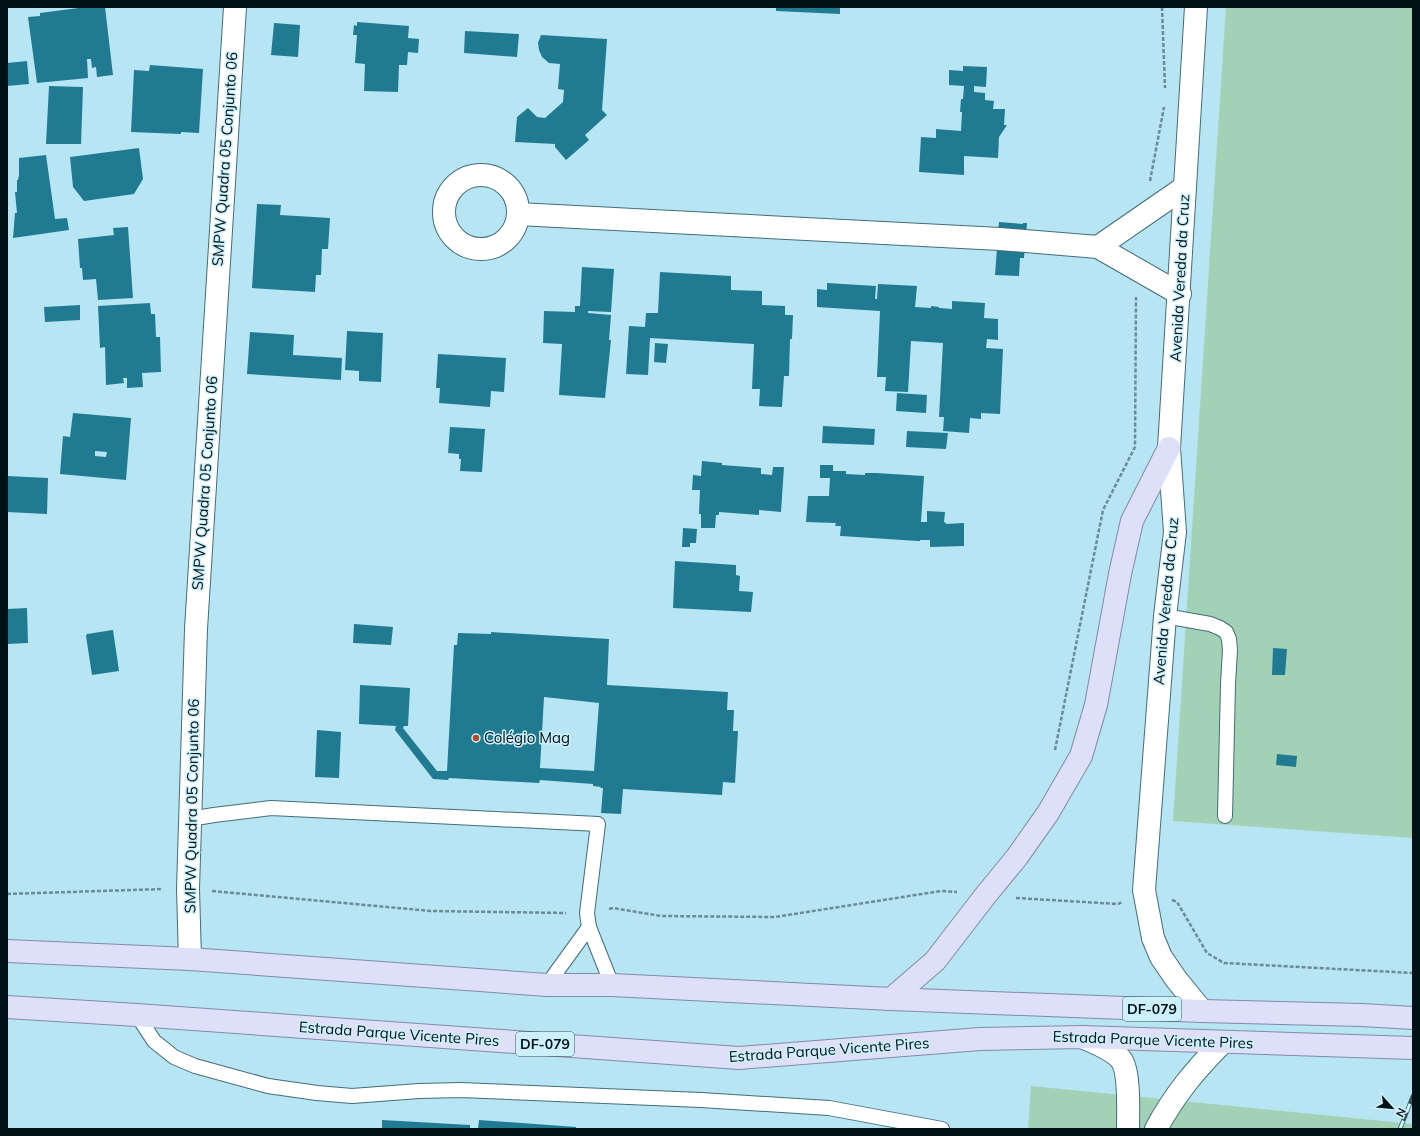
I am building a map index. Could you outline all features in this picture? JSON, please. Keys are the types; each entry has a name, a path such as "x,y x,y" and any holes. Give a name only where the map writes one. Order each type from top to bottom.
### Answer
{"main road":[{"path":"891,999 935,961 1017,857 1048,813 1081,756 1096,705 1120,574 1132,521 1169,448"},
{"name":"Estrada Parque Vicente Pires","path":"7,951 190,959 547,985 612,985 891,999 1413,1018"},
{"name":"Estrada Parque Vicente Pires","path":"7,1008 137,1015 739,1058 980,1039 1082,1036 1413,1048"}],"street":[{"name":"SMPW Quadra 05 Conjunto 06","path":"190,959 188,889 196,629 235,7"},
{"name":"Avenida Vereda da Cruz","path":"1196,7 1180,294 1169,448 1175,532 1165,616 1144,890 1153,938 1161,957 1176,979 1202,1011"},
{"path":"484,174 495,177 505,183 513,192 517,202 518,214 516,226 510,236 501,244 479,250 467,247 457,241 436,209 461,180 484,174"},
{"path":"1098,247 1185,187"},
{"path":"518,214 984,239 1098,247 1180,294"},
{"path":"1082,1036 1114,1053 1122,1061 1126,1074 1128,1129"},
{"path":"1156,1129 1168,1106 1185,1082 1200,1064 1223,1042"}],"lane":[{"path":"1165,616 1210,624 1226,632 1229,639 1230,650 1225,816"},
{"path":"190,819 271,808 598,824 587,913 589,927 612,985"},
{"path":"547,985 589,927"},
{"path":"137,1015 154,1041 174,1057 195,1066 234,1077 268,1086 289,1089 352,1096 419,1091 461,1090 701,1100 821,1107 942,1129"}],"path":[{"path":"1162,7 1165,92"},
{"path":"1143,216 1165,99"},
{"path":"1054,753 1103,510 1135,447 1136,269"},
{"path":"954,892 960,887"},
{"path":"7,894 188,889 431,911 587,913 613,908 661,916 775,917 941,891 985,896 1118,904 1144,890 1177,902 1207,954 1224,963 1413,973"}],"green space":[{"path":"1226,7 1413,7 1413,838 1173,821"},
{"path":"1031,1086 1413,1124 1413,1129 1028,1129"}],"building":[{"path":"86,7 105,7 113,75 97,77 96,67 92,68 91,59 87,59 88,78 37,83 28,17 40,16 40,13"},
{"path":"776,7 840,7 840,14 776,11"},
{"path":"357,22 409,26 408,38 419,39 418,53 408,52 407,65 399,65 398,92 364,91 365,64 355,63 357,35 353,35 354,25 357,26"},
{"path":"274,23 300,25 298,57 271,55"},
{"path":"465,31 519,34 517,57 464,53"},
{"path":"541,35 607,39 602,110 607,115 585,135 589,140 566,160 555,147 555,144 515,142 517,117 528,108 537,117 545,118 563,102 564,90 558,89 560,64 549,63 542,57 538,43"},
{"path":"27,61 29,84 7,86 7,63"},
{"path":"150,65 203,69 199,133 181,132 181,134 131,132 134,70 149,71"},
{"path":"963,66 987,67 986,87 974,86 974,92 985,93 985,100 994,101 993,109 1005,109 1004,125 1007,125 999,137 998,158 964,156 964,175 919,172 921,137 936,138 936,129 961,131 962,112 960,112 964,86 949,85 949,70 963,71"},
{"path":"49,86 83,87 81,144 46,144"},
{"path":"139,148 143,179 134,194 84,201 73,187 70,157"},
{"path":"46,155 55,219 67,218 69,230 13,238 15,213 17,213 15,192 17,192 17,180 19,175 19,158"},
{"path":"257,204 281,205 280,215 330,218 328,249 322,249 321,275 316,275 315,292 252,288"},
{"path":"999,222 1027,223 1024,258 1020,258 1019,276 995,275"},
{"path":"128,227 133,298 98,300 96,279 83,280 82,268 80,268 78,239 114,235 113,228"},
{"path":"582,267 614,269 611,312 588,311 588,313 611,315 609,340 611,340 605,398 559,395 562,344 543,343 544,311 575,312 575,306 580,306"},
{"path":"660,272 731,276 731,290 762,291 762,305 785,306 785,315 793,315 792,339 790,339 789,376 784,376 782,407 759,406 760,389 752,389 754,344 650,338 648,375 626,374 629,326 645,327 646,313 658,313"},
{"path":"827,283 876,286 875,299 877,299 878,284 917,286 915,307 931,308 931,306 952,309 952,301 985,303 984,318 998,319 998,340 987,339 986,348 1003,349 1000,414 981,413 981,419 970,418 969,433 943,431 944,417 939,417 943,343 911,341 908,392 885,391 886,377 877,377 880,311 817,307 817,289 827,290"},
{"path":"150,303 151,314 155,314 156,337 160,337 161,372 142,373 143,387 127,388 127,378 123,378 124,383 106,385 105,347 100,348 98,306"},
{"path":"80,305 80,320 45,322 44,307"},
{"path":"347,331 383,333 381,382 359,381 359,371 345,370"},
{"path":"250,332 294,335 293,355 342,358 341,380 247,374"},
{"path":"655,343 668,344 666,363 654,362"},
{"path":"438,354 506,358 504,392 491,391 490,407 439,403 440,388 436,388"},
{"path":"897,393 927,395 926,413 896,411"},
{"path":"73,413 131,418 126,480 60,474 63,436 70,437","holes":["95,451 107,452 106,457 95,456"]},
{"path":"823,426 875,429 874,445 822,443"},
{"path":"450,427 485,429 482,472 460,471 461,459 459,459 459,454 448,453"},
{"path":"907,431 948,433 946,449 906,447"},
{"path":"702,461 722,463 722,465 761,468 761,474 772,475 773,467 784,467 781,512 759,510 759,515 719,512 719,515 716,515 715,528 701,528 701,514 699,514 700,490 692,490 693,475 701,476"},
{"path":"820,465 833,465 833,471 846,471 846,474 865,475 865,473 876,473 924,476 921,522 927,522 927,511 945,512 944,522 946,524 964,523 964,546 930,547 930,540 918,541 840,536 841,526 835,526 836,523 806,522 808,496 829,496 830,478 820,478"},
{"path":"7,476 48,478 47,514 7,512"},
{"path":"683,528 697,529 696,543 690,543 690,547 682,547"},
{"path":"675,561 736,565 736,575 740,576 739,591 753,592 751,612 673,608"},
{"path":"27,608 28,643 7,644 7,609"},
{"path":"354,624 393,627 391,645 353,643"},
{"path":"113,630 119,671 92,675 86,636 87,634"},
{"path":"491,632 609,639 607,685 728,692 727,710 734,710 733,731 738,731 735,783 723,782 722,795 623,789 621,814 601,813 603,788 593,786 593,784 540,780 539,783 449,778 448,780 433,779 395,730 396,726 359,724 360,685 410,688 408,726 404,726 403,728 437,771 447,771 454,645 457,645 458,633 491,634","holes":["544,697 599,703 594,771 540,768"]},
{"path":"1273,648 1287,649 1285,675 1272,675"},
{"path":"317,730 341,732 339,778 315,777"},
{"path":"1277,754 1297,756 1296,767 1276,765"},
{"path":"382,1120 470,1125 470,1129 382,1129"},
{"path":"479,1120 576,1127 576,1129 478,1129"}],"railway":[{"path":"1400,1129 1413,1096"}],"place":[{"name":"Colégio Mag","path":"476,738"}]}
